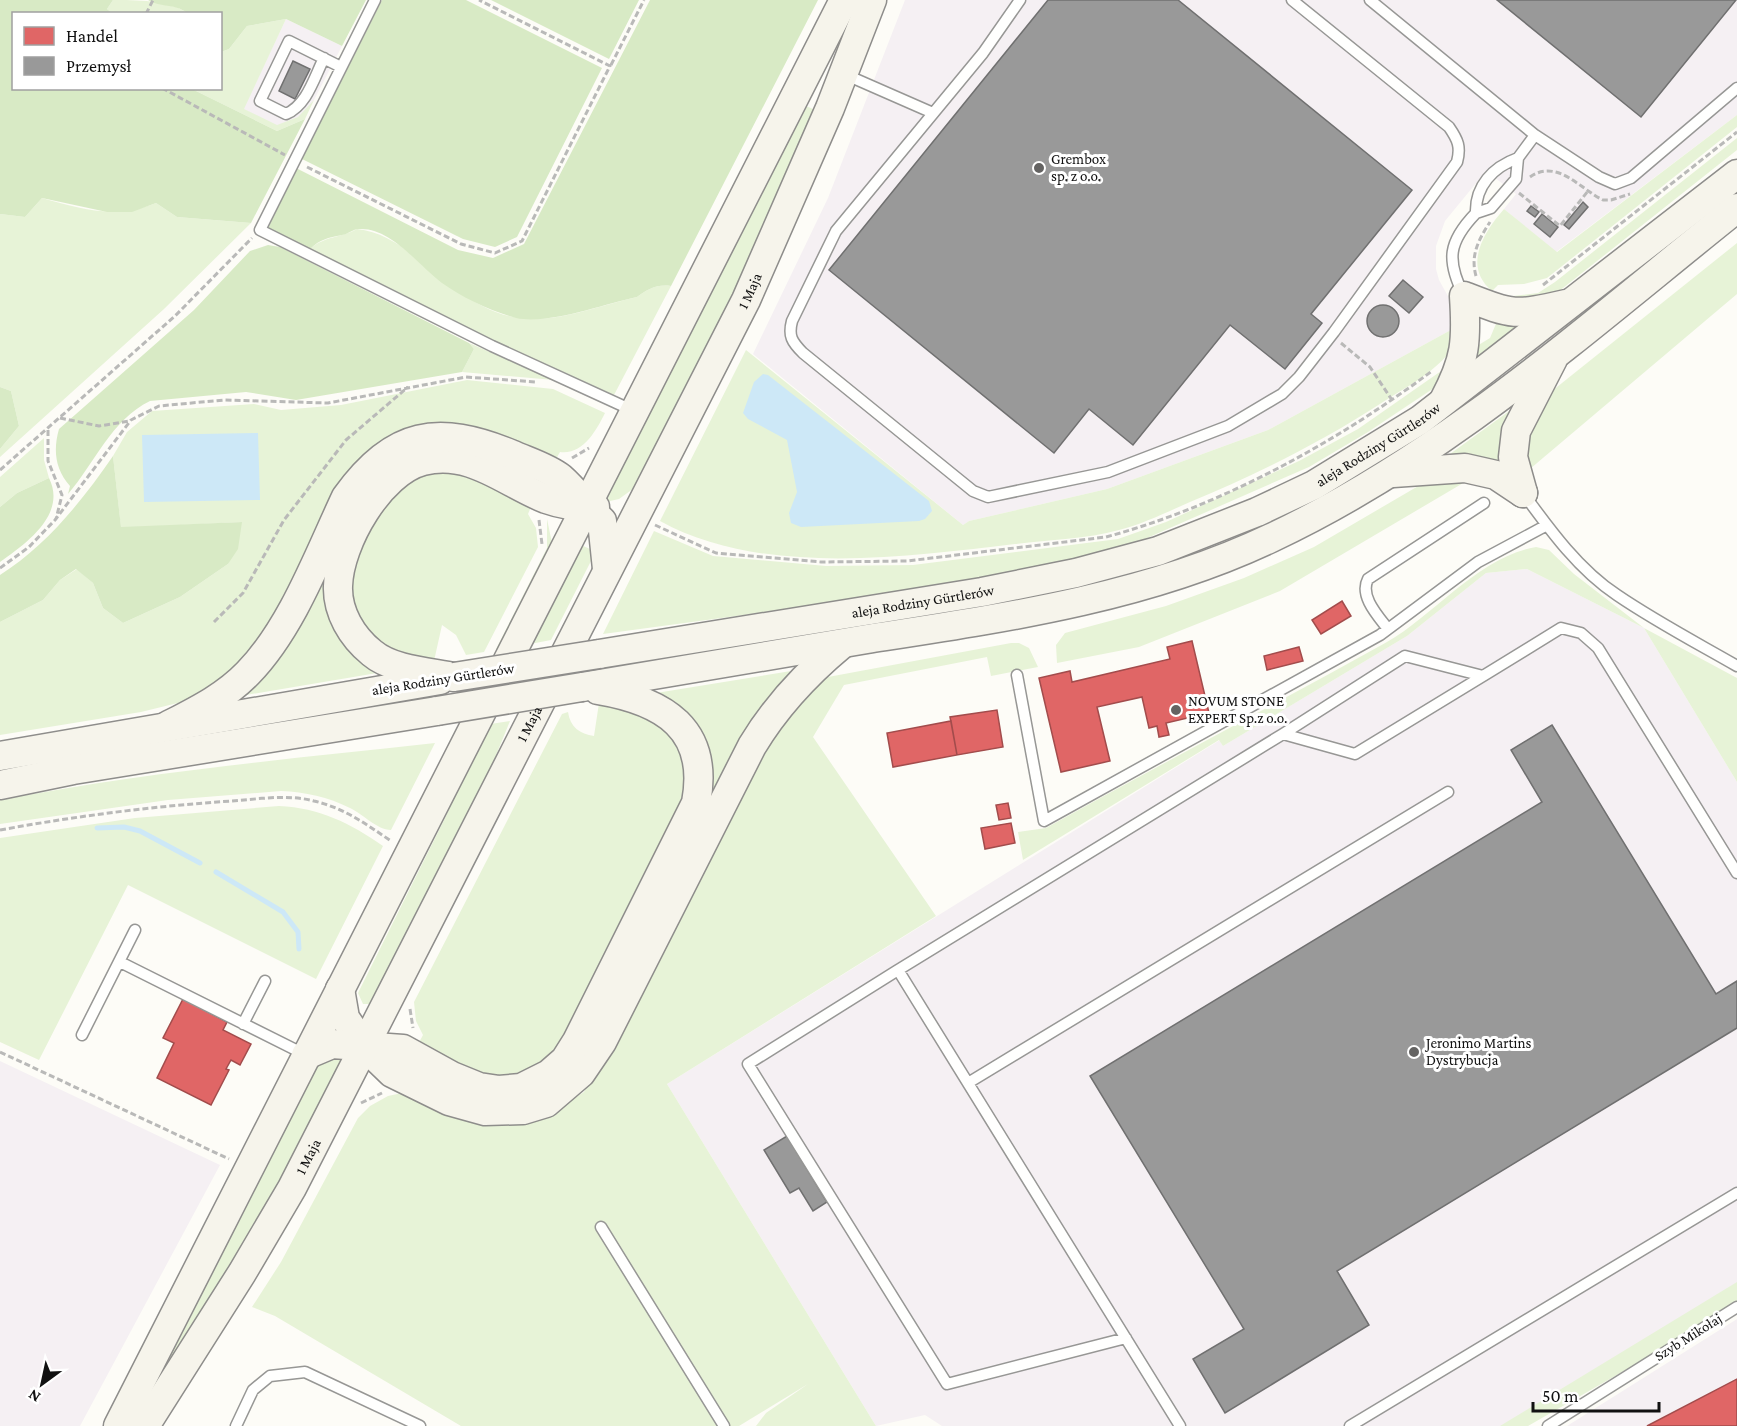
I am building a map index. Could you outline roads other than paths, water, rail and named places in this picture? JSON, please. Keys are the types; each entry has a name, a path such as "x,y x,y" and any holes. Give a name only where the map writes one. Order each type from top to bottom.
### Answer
{"main road":[{"path":"118,1426 844,0"},
{"name":"1 Maja","path":"145,1426 268,1230 648,489 777,233 844,74 872,0"},
{"name":"aleja Rodziny Gürtlerów","path":"0,756 454,677 1022,585 1158,551 1246,516 1314,485 1369,453 1442,404 1737,174"},
{"name":"aleja Rodziny Gürtlerów","path":"0,785 73,770 1043,610 1166,577 1268,540 1391,473 1486,406 1737,208"},
{"path":"1442,404 1459,370 1467,342 1472,290 1509,313 1533,312 1575,302"},
{"path":"1523,493 1513,457 1516,431 1557,351"},
{"path":"168,726 215,700 248,673 267,650 295,603 346,497 362,476 388,453 420,439 446,435 481,442 552,488 563,551"},
{"path":"454,677 387,663 373,654 358,640 348,626 338,587 341,566 349,543 373,500 385,484 404,470 422,461 443,458 466,461 552,488 577,493 586,507 602,521 607,569"},
{"path":"552,488 610,459"},
{"path":"1391,473 1465,468 1496,475 1523,493"},
{"path":"586,507 614,508 648,489"},
{"path":"388,997 398,1061 449,1101 485,1111 523,1110 546,1103 565,1089 581,1073 602,1042 752,746 770,715 808,673 843,643"},
{"path":"306,1055 332,1044 364,1046 398,1061 452,1076 479,1088 500,1090 520,1088 549,1074 564,1060 577,1041 696,803 698,764 690,739 681,724 662,709 630,695 582,687"},
{"path":"340,989 345,1018 364,1046"},
{"path":"342,1089 398,1061"}],"lane":[{"path":"375,0 260,230 492,346 634,411"},
{"path":"1020,0 982,53 836,231 792,321 789,333 792,342 973,491 988,497 1108,472 1228,426 1256,412 1282,394 1299,377 1334,332 1456,162 1460,151 1458,139 1449,127 1293,0"},
{"path":"1370,0 1535,135 1599,177 1615,183 1631,178 1737,88"},
{"path":"324,58 303,101 295,110 286,114 260,101 289,41 341,66"},
{"path":"844,74 933,113"},
{"path":"1472,290 1451,264 1453,244 1476,213 1491,208 1516,179 1518,158 1535,135"},
{"path":"1476,213 1476,196 1499,164 1518,158"},
{"path":"1523,493 1547,525 1580,562 1616,594 1737,666"},
{"path":"1388,629 1366,596 1364,588 1368,579 1484,503"},
{"path":"1017,675 1044,821 1388,629 1478,562 1547,525"},
{"path":"1283,734 1355,753 1561,628 1581,633 1598,648 1737,873"},
{"path":"1126,1338 947,1384 747,1064 1283,734 1405,656 1483,676"},
{"path":"968,1083 1448,792"},
{"path":"82,1035 135,930"},
{"path":"120,962 306,1055"},
{"path":"898,970 1180,1426"},
{"path":"243,1024 266,981"},
{"path":"1350,1426 1737,1193"},
{"path":"601,1227 724,1426"},
{"name":"Szyb Mikołaj","path":"1548,1426 1737,1307"},
{"path":"236,1426 253,1390 270,1376 305,1372 420,1426"}],"water":[{"path":"763,374 768,375 929,501 932,511 925,519 919,521 801,527 791,523 789,513 797,492 787,440 748,419 743,413 754,382"},
{"path":"258,433 260,500 144,502 142,435"}],"waterway":[{"path":"97,828 124,827 140,831 200,863"},
{"path":"216,872 283,912 298,932 299,949"}],"place":[{"name":"Grembox sp. z o.o.","path":"1039,168"},
{"name":"NOVUM STONE EXPERT Sp.z o.o.","path":"1176,710"},
{"name":"Jeronimo Martins Dystrybucja","path":"1414,1052"}]}
